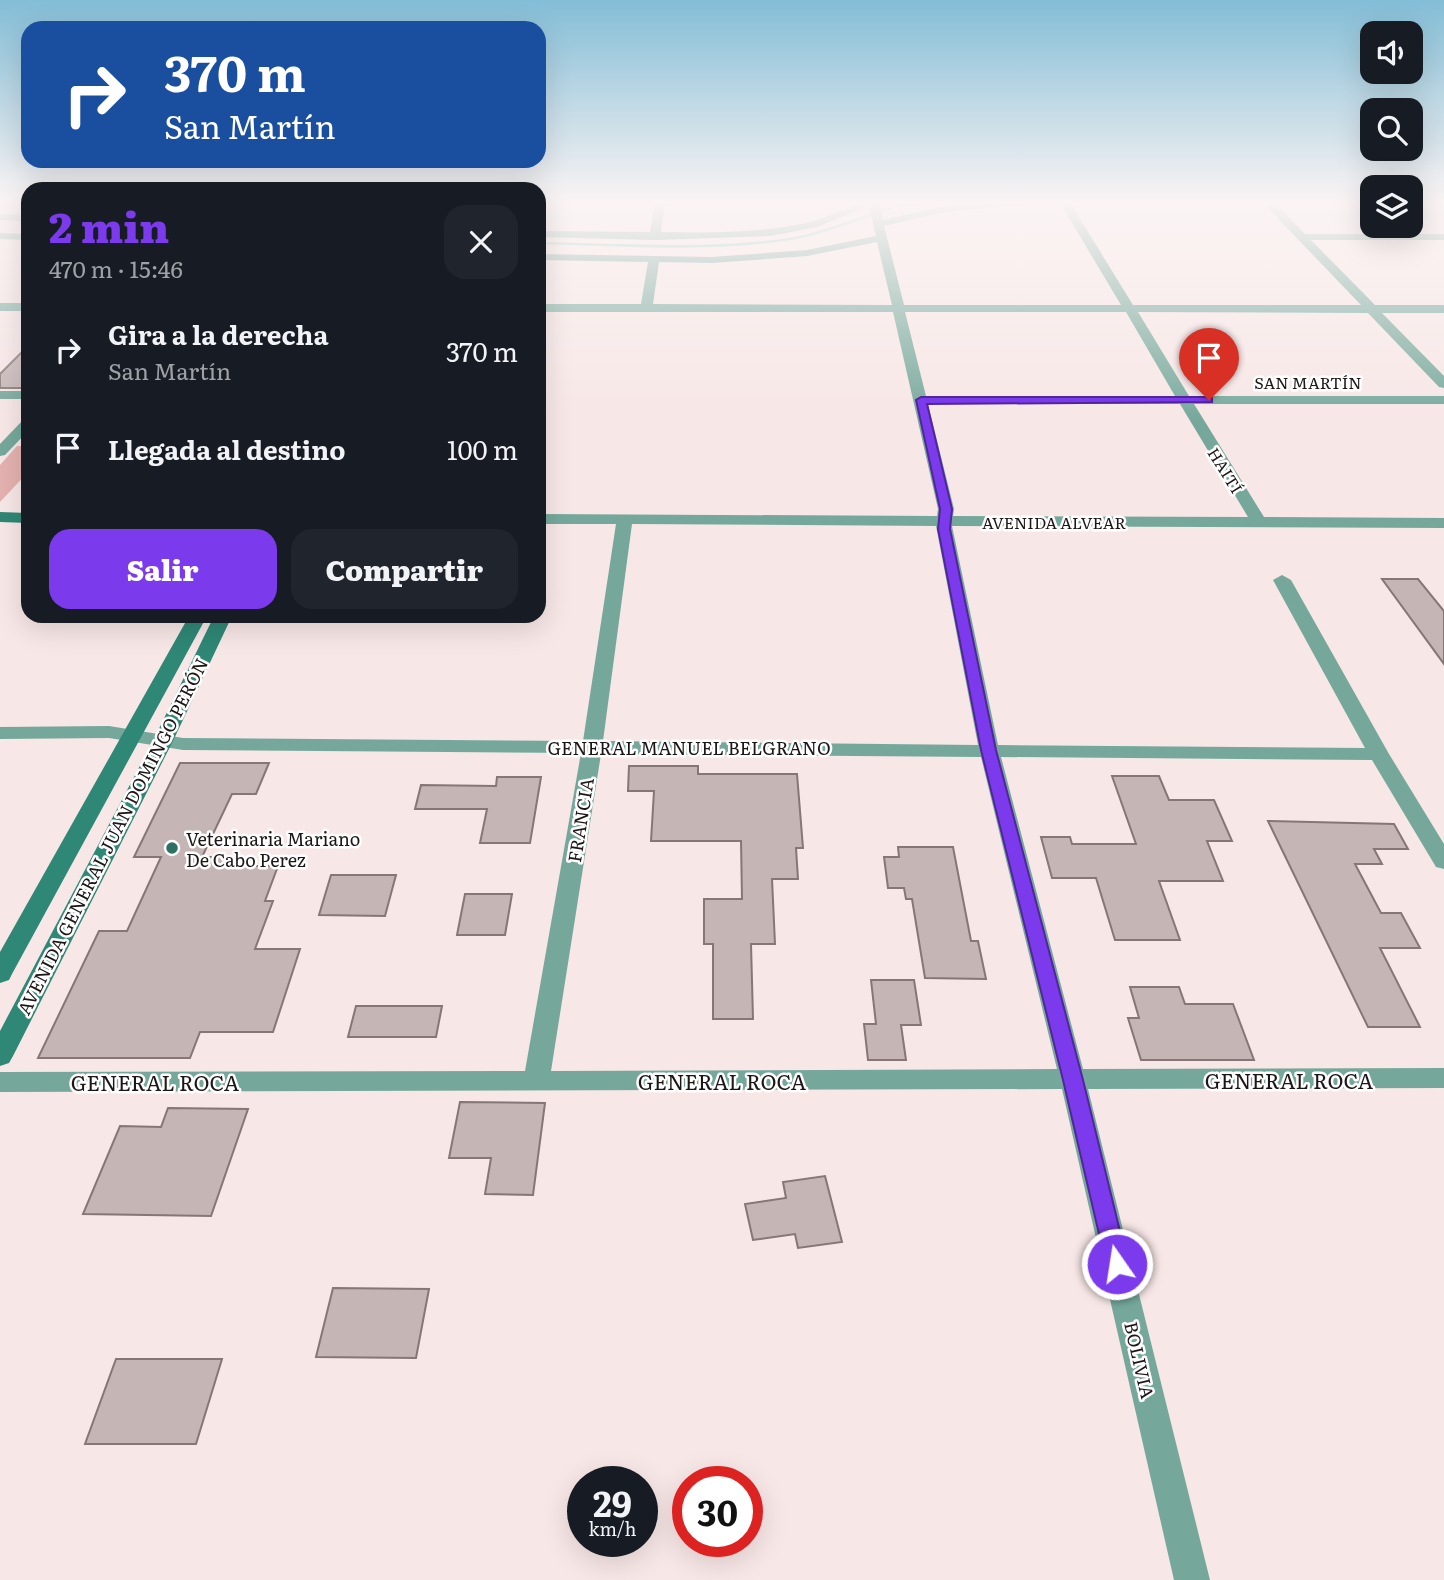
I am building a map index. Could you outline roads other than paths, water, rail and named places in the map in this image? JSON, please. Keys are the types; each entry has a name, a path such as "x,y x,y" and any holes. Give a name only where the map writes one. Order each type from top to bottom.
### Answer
{"main road":[{"path":"0,517 21,518"},
{"name":"AVENIDA GENERAL JUAN DOMINGO PERÓN","path":"0,974 194,623"},
{"name":"AVENIDA GENERAL JUAN DOMINGO PERÓN","path":"0,1056 163,741 220,623"}],"street":[{"path":"646,308 652,275"},
{"name":"BOLIVIA","path":"889,275 946,509 944,529 989,750 1073,1080 1192,1580"},
{"name":"HAITÍ","path":"1107,275 1258,522"},
{"path":"1340,275 1444,384"},
{"path":"0,307 21,307"},
{"path":"546,308 1444,309"},
{"path":"0,395 21,395"},
{"name":"SAN MARTÍN","path":"921,400 1444,400"},
{"path":"0,452 21,430"},
{"name":"AVENIDA ALVEAR","path":"546,519 1444,523"},
{"name":"FRANCIA","path":"537,1079 592,746 625,519"},
{"path":"1282,580 1379,754 1444,862"},
{"name":"GENERAL MANUEL BELGRANO","path":"0,733 134,734 183,744 1379,754"},
{"name":"GENERAL ROCA","path":"0,1082 1444,1077"}],"place":[{"name":"Veterinaria Mariano De Cabo Perez","path":"172,848"}]}
